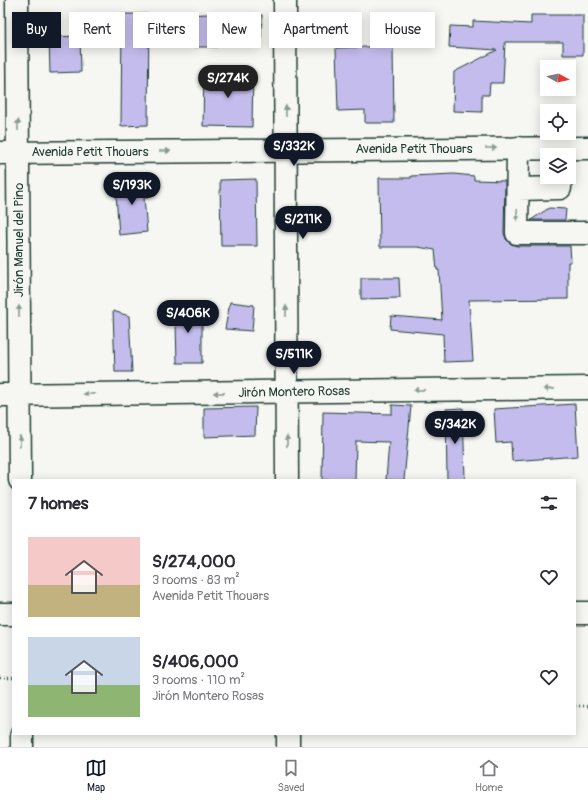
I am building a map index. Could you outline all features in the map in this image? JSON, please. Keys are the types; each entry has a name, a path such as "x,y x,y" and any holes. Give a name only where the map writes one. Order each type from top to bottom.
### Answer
{"street":[{"name":"Jirón Manuel del Pino","path":"17,0 9,152 10,395 20,479"},
{"path":"285,0 287,479"},
{"name":"Avenida Petit Thouars","path":"9,152 518,148 540,150"},
{"path":"518,148 517,233 588,233"},
{"name":"Avenida Petit Thouars","path":"576,149 588,148"},
{"path":"518,190 560,188 560,184"},
{"name":"Jirón Montero Rosas","path":"10,395 588,388"},
{"path":"576,613 588,613"},
{"path":"0,614 12,614"},
{"path":"22,735 22,747"},
{"path":"288,735 288,747"}],"path":[{"path":"0,678 12,678"},
{"path":"576,706 588,706"}],"building":[{"path":"125,14 133,14 133,48 149,48 148,125 121,126 122,48 125,48"},
{"path":"199,14 207,14 207,47 199,47"},
{"path":"261,15 262,15 261,44"},
{"path":"531,15 583,15 583,55 563,55 563,42 505,42 503,83 490,83 489,95 482,95 482,112 453,111 454,72 497,50 449,47 450,26 473,27 473,21 531,24"},
{"path":"69,36 69,48 80,48 81,72 50,73 49,48 61,48 61,37"},
{"path":"336,48 393,48 394,123 365,123 365,110 338,111"},
{"path":"204,71 253,72 252,127 203,126"},
{"path":"454,174 474,176 474,180 505,181 504,233 506,239 511,244 517,246 570,246 571,262 568,262 568,299 469,300 473,361 444,362 443,334 390,329 391,316 442,320 439,270 437,270 435,250 418,247 380,247 379,178 411,178 411,176"},
{"path":"146,178 148,198 144,198 147,232 119,235 115,181"},
{"path":"256,179 257,246 221,246 220,180"},
{"path":"549,208 566,209 565,220 531,220"},
{"path":"361,278 399,278 400,298 361,299"},
{"path":"230,302 254,305 252,331 225,329"},
{"path":"172,306 202,307 202,363 177,363 176,324 172,324"},
{"path":"113,311 129,316 132,372 115,372"},
{"path":"575,404 578,456 512,461 511,442 496,443 494,409"},
{"path":"392,405 411,406 404,479 386,479 389,442 356,441 355,479 322,479 323,412 392,414"},
{"path":"256,407 255,435 204,437 204,408"},
{"path":"463,408 465,479 447,479 446,409"}]}
